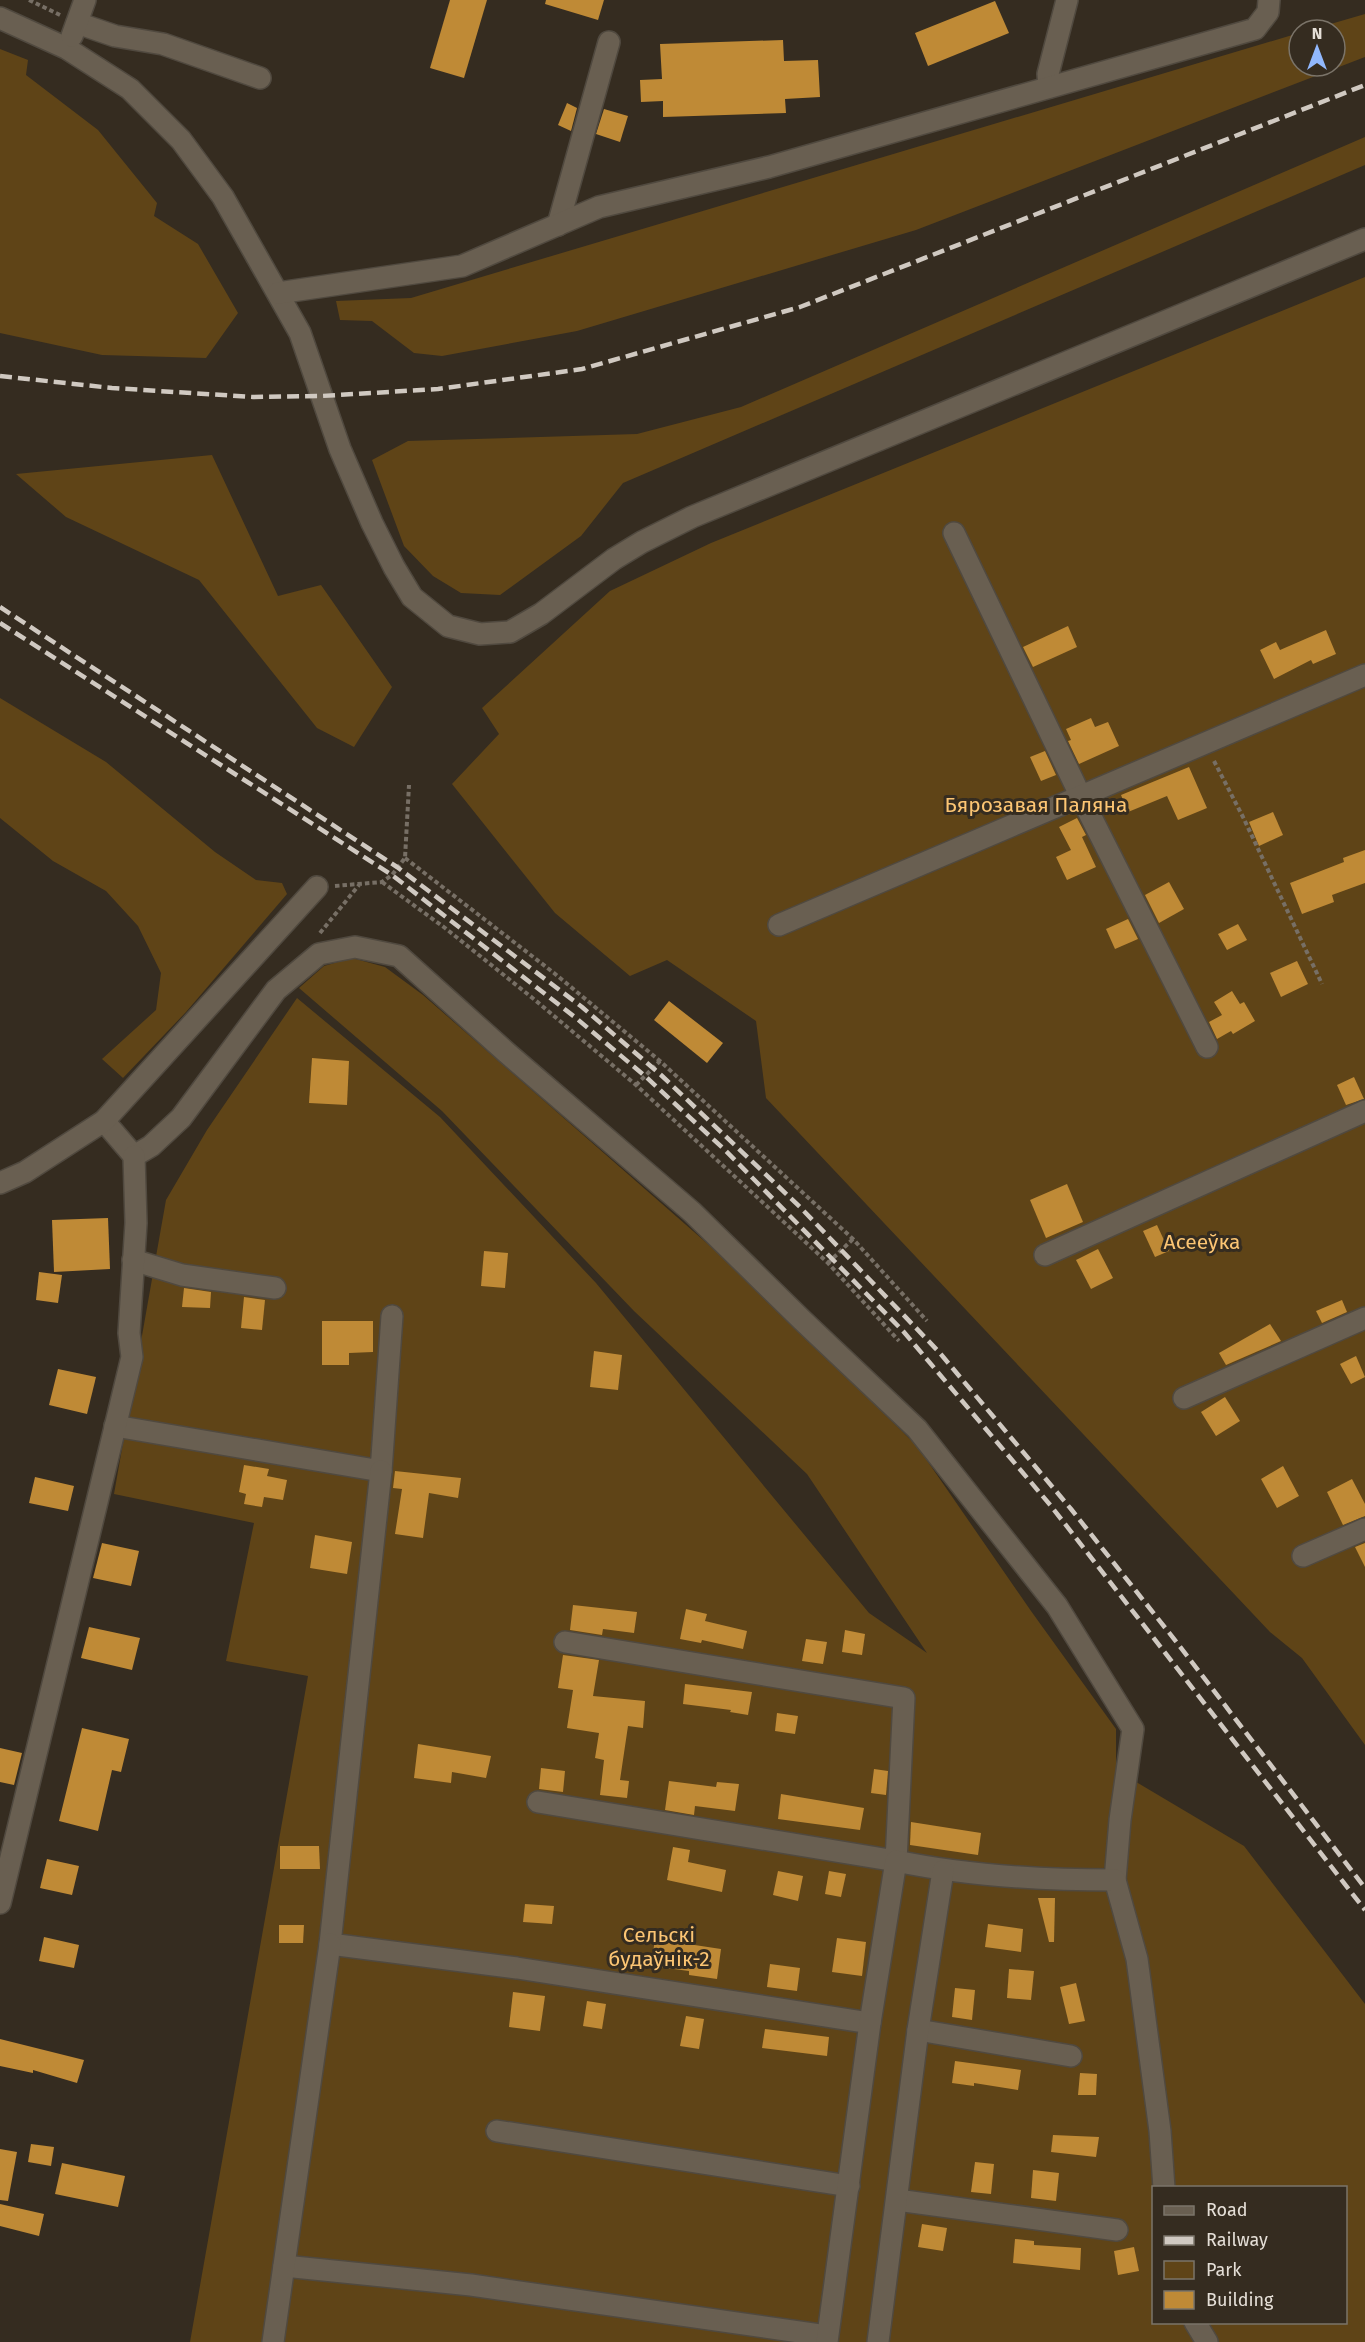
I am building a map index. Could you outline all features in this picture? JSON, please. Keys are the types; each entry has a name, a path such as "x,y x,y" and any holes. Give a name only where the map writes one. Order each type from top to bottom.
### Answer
{"street":[{"path":"66,48 85,0"},
{"path":"1049,87 1048,74 1067,0"},
{"path":"278,293 462,266 599,207 769,167 1255,28 1268,12 1269,0"},
{"path":"0,18 66,48 130,89 181,140 223,197 300,333 339,449 372,523 412,597 448,626 480,634 510,632 527,623 614,559 692,517 1365,239"},
{"path":"77,23 115,36 163,44 260,78"},
{"path":"558,225 609,42"},
{"path":"954,533 1081,797 1207,1047"},
{"path":"779,924 1365,675"},
{"path":"0,1183 25,1172 104,1121 317,887"},
{"path":"134,1156 151,1146 181,1118 276,990 319,954 355,947 399,956 507,1053 693,1212 917,1429 1057,1606 1133,1730 1120,1820 1115,1880 1137,1959 1160,2131 1164,2186"},
{"path":"1045,1255 1365,1111"},
{"path":"0,1903 132,1357 129,1333 136,1223 134,1156 104,1121"},
{"path":"133,1260 182,1275 274,1288"},
{"path":"273,2342 330,1944 381,1471 392,1316"},
{"path":"1184,1398 1365,1318"},
{"path":"115,1426 381,1471"},
{"path":"1303,1556 1365,1529"},
{"path":"284,2266 471,2285 827,2339 870,2023 896,1861 904,1698 565,1642"},
{"path":"538,1802 896,1861 943,1871 1053,1880 1115,1880"},
{"path":"878,2342 918,2030 943,1871"},
{"path":"330,1944 517,1968 870,2023"},
{"path":"918,2030 1071,2056"},
{"path":"497,2131 849,2186"},
{"path":"897,2200 1117,2230"},
{"path":"1196,2324 1207,2342"}],"path":[{"path":"29,0 77,23"},
{"path":"1205,744 1243,817 1322,984"},
{"path":"317,887 382,882 392,875 405,858 409,785"},
{"path":"405,858 554,973 660,1061 853,1239 927,1321"},
{"path":"382,882 481,957 636,1085 828,1263 899,1341"},
{"path":"636,1085 660,1061"},
{"path":"828,1263 853,1239"}],"green space":[{"path":"1365,14 1365,57 1347,64 1347,19"},
{"path":"1287,37 1287,78 1310,78 916,230 577,331 442,356 414,353 372,321 340,320 336,301 411,298"},
{"path":"0,49 28,60 26,75 98,130 157,203 154,216 198,244 238,313 206,358 102,355 0,333"},
{"path":"1365,137 1365,165 623,483 581,536 500,595 461,593 433,576 404,546 372,460 408,441 637,434 741,407"},
{"path":"1365,277 1365,1745 1302,1658 1270,1632 766,1098 756,1021 667,960 630,976 555,913 452,784 499,734 482,708 610,591 711,543"},
{"path":"212,455 278,596 321,585 392,687 354,747 317,728 199,580 66,517 16,474"},
{"path":"0,698 106,762 215,852 256,880 282,883 287,894 186,1012 123,1078 102,1059 156,1010 161,973 138,926 106,891 53,861 0,818"},
{"name":"Сельскі будаўнік-2","path":"352,958 385,967 423,995 741,1273 917,1446 1116,1729 1116,1770 1244,1846 1365,2004 1365,2342 190,2342 308,1676 226,1661 254,1523 114,1494 166,1200 207,1130 297,998 440,1117 596,1283 869,1613 927,1653 807,1474 634,1311 442,1111 299,988 324,966"}],"building":[{"path":"450,0 487,0 464,78 430,68"},
{"path":"546,0 604,0 598,20 545,4"},
{"path":"995,1 1009,33 928,66 915,33"},
{"path":"783,40 784,61 818,60 820,97 785,99 786,113 663,117 663,101 641,102 640,80 662,79 660,44"},
{"path":"567,103 577,108 571,131 558,125"},
{"path":"604,109 628,116 620,142 596,134"},
{"path":"1068,626 1077,647 1033,667 1023,647"},
{"path":"1326,630 1336,654 1313,664 1311,660 1274,679 1260,650 1276,642 1280,650"},
{"path":"1091,718 1095,727 1108,722 1119,746 1079,764 1068,741 1071,740 1066,729"},
{"path":"1045,751 1056,775 1041,781 1030,757"},
{"path":"1189,767 1207,808 1178,820 1167,796 1128,812 1121,795"},
{"path":"1273,812 1283,835 1259,846 1249,822"},
{"path":"1077,818 1086,835 1082,837 1096,867 1067,880 1056,857 1071,850 1059,827"},
{"path":"1365,850 1365,883 1332,895 1334,902 1302,914 1290,883 1344,862 1343,858"},
{"path":"1169,882 1184,909 1159,923 1145,895"},
{"path":"1128,919 1138,939 1115,949 1106,929"},
{"path":"1238,924 1247,940 1227,950 1218,934"},
{"path":"1297,961 1308,984 1281,997 1270,973"},
{"path":"1232,991 1240,1004 1244,1002 1255,1021 1233,1034 1231,1031 1217,1039 1209,1022 1222,1015 1214,1002"},
{"path":"669,1001 723,1043 707,1063 654,1020"},
{"path":"312,1058 349,1061 347,1105 309,1103"},
{"path":"1354,1077 1364,1099 1346,1105 1337,1085"},
{"path":"1067,1184 1083,1222 1046,1238 1030,1200"},
{"path":"108,1218 110,1269 54,1272 52,1220"},
{"path":"1157,1225 1169,1251 1155,1257 1143,1231"},
{"path":"1098,1249 1113,1278 1091,1289 1076,1260"},
{"path":"484,1251 508,1253 505,1288 481,1286"},
{"path":"39,1272 62,1275 58,1303 36,1300"},
{"path":"184,1288 211,1292 210,1308 182,1307"},
{"path":"244,1297 265,1300 262,1330 241,1328"},
{"path":"1342,1300 1347,1312 1322,1323 1316,1311"},
{"path":"322,1321 373,1321 373,1352 349,1353 349,1365 322,1365"},
{"path":"1270,1324 1281,1341 1226,1365 1219,1353"},
{"path":"594,1351 622,1355 618,1390 590,1387"},
{"path":"1356,1356 1365,1377 1351,1384 1340,1364"},
{"path":"58,1369 96,1377 87,1414 49,1405"},
{"path":"1225,1397 1240,1421 1216,1436 1201,1412"},
{"path":"244,1465 269,1469 267,1476 287,1480 283,1500 264,1497 262,1507 244,1504 246,1494 239,1492"},
{"path":"1283,1466 1299,1496 1277,1508 1261,1479"},
{"path":"395,1471 461,1478 458,1498 429,1493 423,1538 395,1534 402,1489 393,1488"},
{"path":"35,1477 74,1486 68,1511 29,1503"},
{"path":"1352,1479 1365,1504 1365,1516 1343,1525 1327,1492"},
{"path":"315,1535 352,1542 347,1574 310,1568"},
{"path":"102,1543 139,1551 131,1586 93,1578"},
{"path":"1365,1543 1365,1567 1355,1547"},
{"path":"573,1605 637,1612 634,1633 603,1629 602,1635 570,1630"},
{"path":"686,1609 707,1614 705,1621 747,1631 743,1649 702,1640 701,1643 680,1639"},
{"path":"89,1627 140,1638 132,1670 81,1658"},
{"path":"845,1630 865,1634 862,1655 842,1652"},
{"path":"806,1639 827,1642 823,1664 802,1661"},
{"path":"563,1655 599,1660 593,1696 645,1701 643,1728 628,1726 620,1780 629,1781 627,1798 600,1795 604,1760 595,1758 599,1733 567,1728 573,1690 558,1688"},
{"path":"685,1684 752,1692 748,1715 730,1712 731,1710 683,1704"},
{"path":"777,1713 798,1716 795,1734 775,1731"},
{"path":"82,1728 129,1739 121,1772 112,1770 98,1831 59,1821"},
{"path":"418,1744 491,1756 486,1778 452,1772 451,1783 414,1778"},
{"path":"0,1748 22,1753 14,1785 0,1782"},
{"path":"541,1768 565,1771 563,1792 539,1789"},
{"path":"874,1769 888,1771 886,1795 871,1793"},
{"path":"669,1781 716,1787 717,1782 739,1784 735,1811 695,1806 694,1815 665,1810"},
{"path":"781,1794 864,1808 860,1830 778,1819"},
{"path":"911,1822 981,1833 978,1855 910,1845"},
{"path":"280,1846 319,1846 320,1869 280,1869"},
{"path":"673,1847 690,1850 688,1862 726,1870 722,1892 667,1880"},
{"path":"47,1859 79,1866 72,1895 40,1888"},
{"path":"778,1871 803,1876 798,1901 773,1895"},
{"path":"829,1871 846,1874 841,1897 825,1894"},
{"path":"1038,1898 1055,1898 1054,1942 1049,1942"},
{"path":"525,1904 554,1906 552,1924 523,1922"},
{"path":"988,1924 1023,1929 1021,1952 985,1947"},
{"path":"279,1925 304,1925 303,1943 279,1943"},
{"path":"44,1937 79,1945 74,1968 39,1961"},
{"path":"837,1938 866,1942 862,1976 832,1972"},
{"path":"655,1939 721,1949 717,1979 689,1975 689,1971 651,1966"},
{"path":"770,1964 800,1968 797,1991 767,1987"},
{"path":"1009,1969 1034,1971 1031,2000 1007,1998"},
{"path":"1076,1983 1085,2021 1069,2024 1060,1987"},
{"path":"955,1988 975,1990 972,2020 952,2017"},
{"path":"513,1992 545,1996 540,2031 509,2027"},
{"path":"587,2001 606,2004 602,2029 583,2026"},
{"path":"686,2016 704,2019 699,2049 680,2046"},
{"path":"765,2029 829,2037 827,2056 762,2048"},
{"path":"0,2039 84,2060 77,2083 33,2070 33,2073 0,2066"},
{"path":"955,2061 1021,2070 1018,2090 974,2083 974,2086 952,2083"},
{"path":"1080,2073 1097,2074 1096,2095 1078,2095"},
{"path":"1053,2135 1099,2137 1096,2157 1051,2152"},
{"path":"31,2144 54,2147 51,2166 28,2162"},
{"path":"0,2149 17,2152 8,2201 0,2200"},
{"path":"975,2162 994,2164 991,2194 971,2192"},
{"path":"62,2163 125,2176 118,2207 55,2194"},
{"path":"1033,2170 1059,2173 1056,2201 1031,2198"},
{"path":"0,2204 44,2214 39,2236 0,2226"},
{"path":"922,2224 947,2228 943,2251 918,2247"},
{"path":"1015,2239 1034,2241 1034,2245 1081,2248 1080,2270 1013,2263"},
{"path":"1134,2247 1139,2271 1118,2275 1114,2251"}],"railway":[{"path":"0,376 112,388 253,397 321,396 438,389 582,369 800,307 1365,85"},
{"path":"0,607 397,867 582,1007 661,1075 800,1207 939,1352 1071,1509 1365,1888"},
{"path":"0,623 392,875 576,1018 645,1076 726,1151 903,1331 1051,1506 1365,1910"}],"park label":[{"name":"Бярозавая Паляна","path":"1036,805"},
{"name":"Асееўка","path":"1202,1242"}]}
